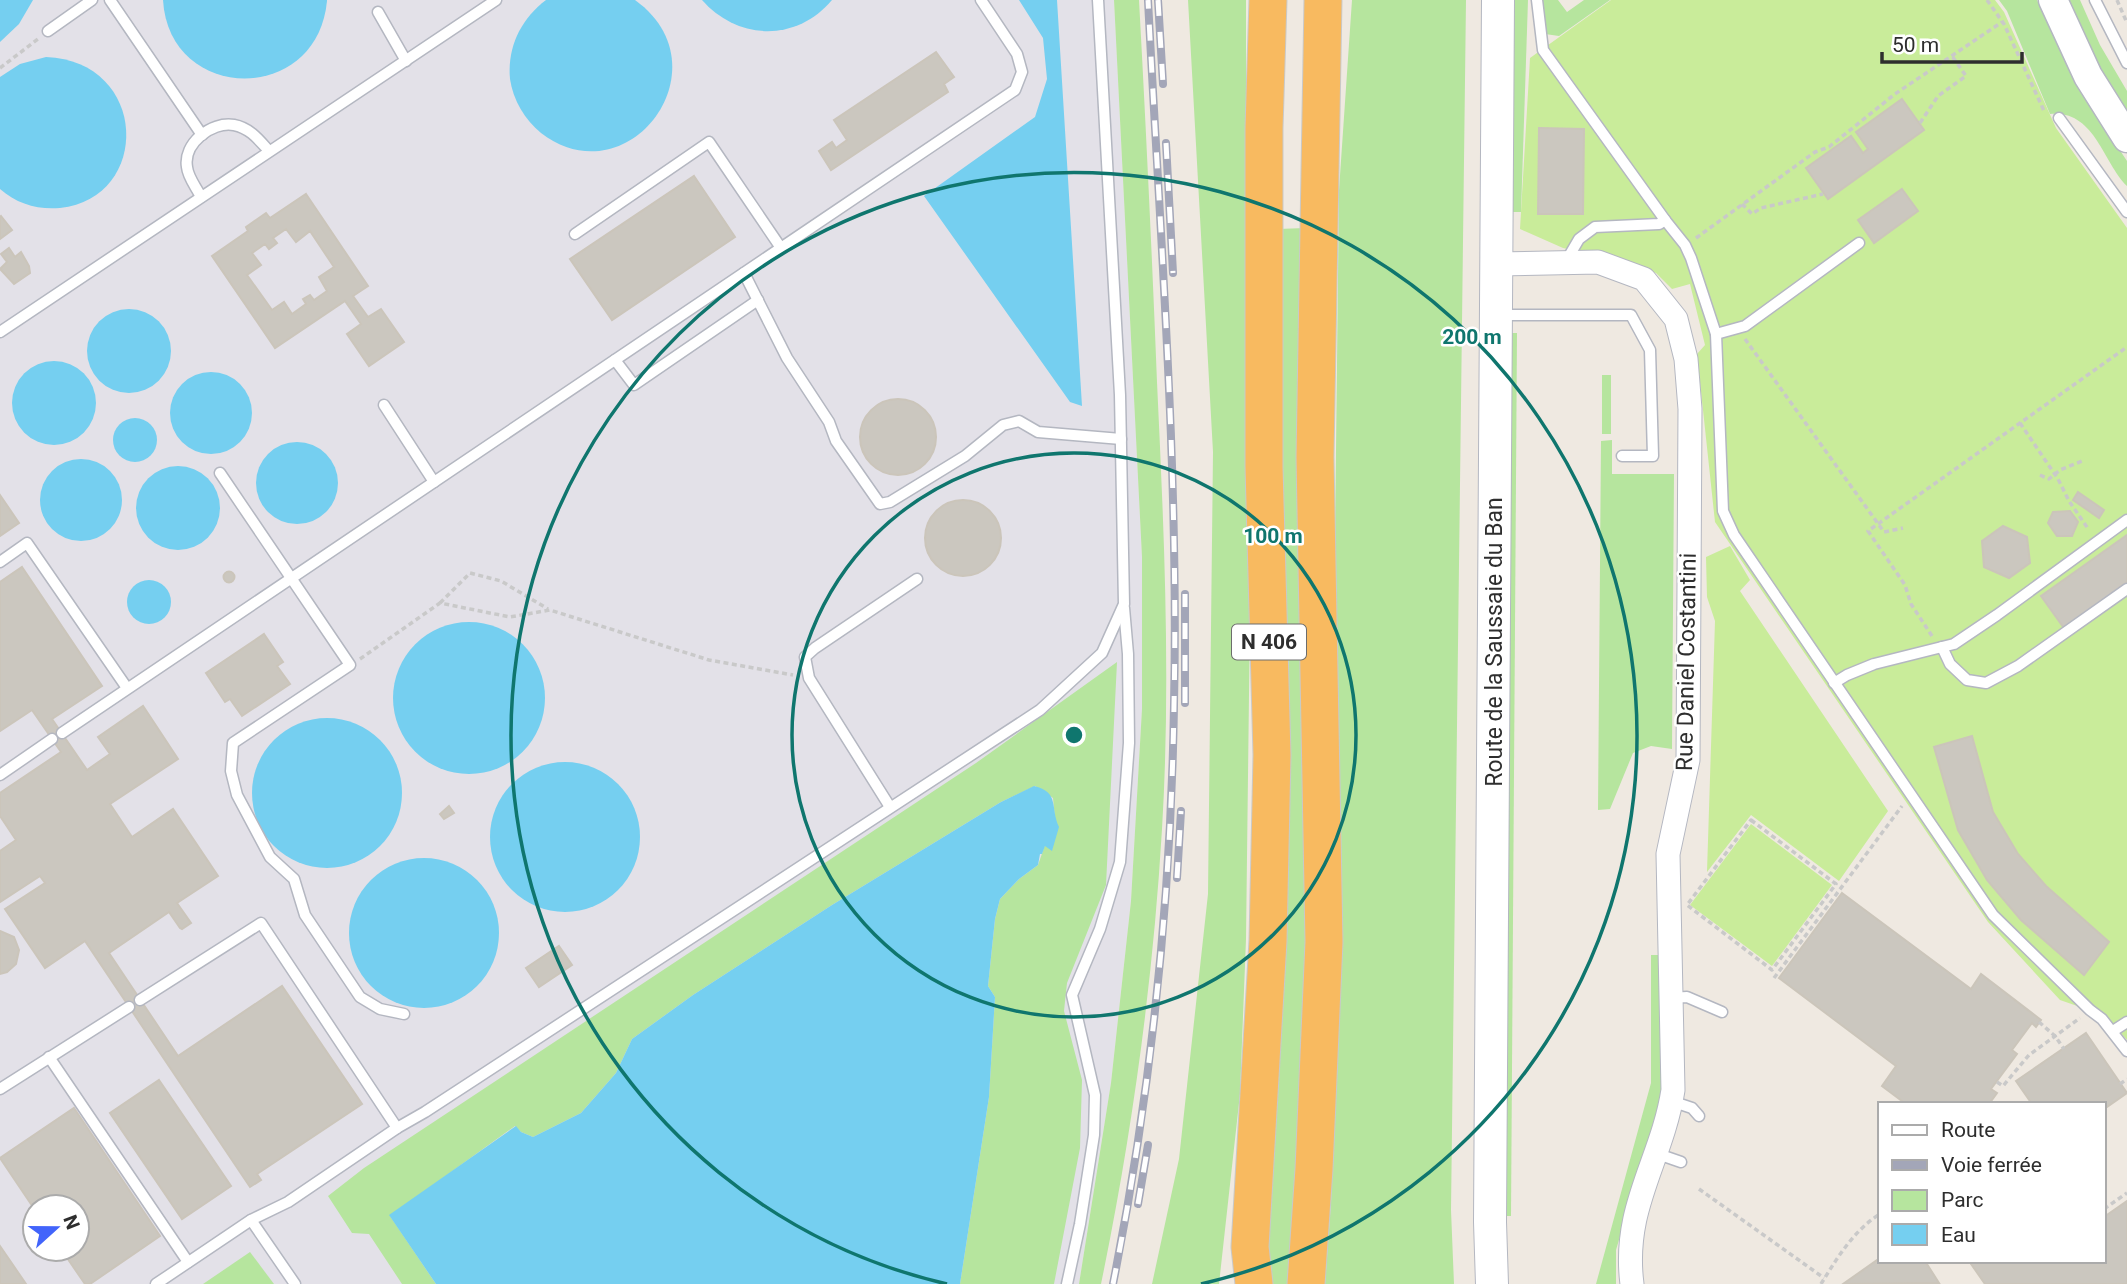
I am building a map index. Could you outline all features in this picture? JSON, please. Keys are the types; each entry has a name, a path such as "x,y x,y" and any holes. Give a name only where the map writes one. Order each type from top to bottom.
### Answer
{"highway":[{"name":"N 406","path":"1254,1284 1250,1247 1268,941 1272,769 1264,439 1264,128 1268,0"},
{"name":"N 406","path":"1306,1284 1324,942 1315,457 1324,0"},
{"path":"1321,54 1334,30 1338,0"},
{"path":"1231,1284 1232,1277 1250,1247"}],"main road":[{"name":"Route de la Saussaie du Ban","path":"1492,1284 1490,1209 1498,0"}],"street":[{"path":"2053,0 2088,76 2127,138"},
{"name":"Rue Daniel Costantini","path":"1497,264 1598,262 1644,279 1676,318 1686,359 1690,409 1688,760 1668,854 1671,1101 1632,1225 1629,1250 1632,1284"}],"lane":[{"path":"48,31 92,0"},
{"path":"110,0 202,135"},
{"path":"0,332 496,0"},
{"path":"0,775 1015,90 1022,72 1017,54 981,0"},
{"path":"1067,1284 1094,1135 1095,1095 1072,995 1100,929 1120,862 1129,743 1121,439 1098,0"},
{"path":"1537,0 1543,50 1685,245 1691,258 1716,334 1723,511 1734,535 1993,915 2102,1019 2127,1051"},
{"path":"2095,0 2127,63"},
{"path":"378,12 406,61"},
{"path":"2054,118 2127,212"},
{"path":"201,197 186,166 188,149 202,135 219,125 235,125 253,133 269,152"},
{"path":"575,234 709,142 781,248"},
{"path":"1565,263 1579,239 1595,227 1659,224 1665,220"},
{"path":"1716,334 1745,326 1859,243"},
{"path":"744,273 787,358 829,422 836,440 880,504 890,502 965,456 1003,425 1019,421 1038,432 1121,439"},
{"path":"614,360 634,385 758,300"},
{"path":"1496,315 1631,314 1650,350 1653,456 1622,456"},
{"path":"384,405 434,482"},
{"path":"219,473 350,665 233,743 231,771 237,795 270,857 294,879 305,915 360,997 380,1009 404,1014"},
{"path":"1834,683 1874,664 1954,644 2127,520"},
{"path":"0,562 27,543 127,688"},
{"path":"890,807 809,678 805,657 917,579"},
{"path":"1938,647 1950,664 1967,680 1986,683 2018,666 2127,589"},
{"path":"156,1284 251,1220 288,1202 397,1128 1040,709 1102,653 1124,604"},
{"path":"140,1000 261,923 397,1128"},
{"path":"1670,998 1687,997 1722,1012"},
{"path":"0,1090 129,1007"},
{"path":"2113,1031 2127,1023"},
{"path":"49,1057 188,1262"},
{"path":"1671,1101 1692,1108 1699,1116"},
{"path":"1655,1153 1681,1162"},
{"path":"251,1220 295,1284"}],"path":[{"path":"1987,0 2002,22 2054,118"},
{"path":"2117,0 2127,23"},
{"path":"1700,235 1815,152 1829,147 1895,94 2002,22"},
{"path":"0,68 48,31"},
{"path":"1920,123 1938,96 1966,76 1952,56"},
{"path":"1742,204 1752,214 1761,208 1823,194"},
{"path":"1748,343 1884,533 1903,528"},
{"path":"1938,647 1911,604 1905,585 1868,531 2127,347"},
{"path":"2020,423 2097,542"},
{"path":"2039,475 2049,479 2082,461"},
{"path":"350,665 440,603 470,573 501,581 550,610 709,660 809,678"},
{"path":"440,603 510,617 550,610"},
{"path":"1774,978 1912,793"},
{"path":"1751,820 1836,884 1772,970 1687,905 1751,820"},
{"path":"1997,1082 2003,1086 2029,1055 2090,1010"},
{"path":"2039,1022 2055,1036 2064,1049"},
{"path":"2120,1084 2127,1079"},
{"path":"1699,1189 1824,1278"},
{"path":"2106,1208 2127,1193"},
{"path":"1821,1284 1843,1250 1878,1216"}],"shaded area":[{"path":"0,0 1114,0 1142,557 1142,709 1131,901 1111,1083 1079,1284 0,1284"}],"green space":[{"path":"1114,0 1139,0 1164,549 1165,773 1147,1001 1122,1171 1101,1284 1079,1284 1111,1083 1131,901 1142,709 1142,557"},
{"path":"1188,0 1246,0 1250,613 1246,939 1240,1094 1219,1284 1152,1284 1179,1159 1208,894 1213,452"},
{"path":"1352,0 1466,0 1451,1210 1454,1284 1325,1284 1331,1202 1339,961 1335,538 1339,190"},
{"path":"1509,0 1528,0 1521,212 1511,212"},
{"path":"1542,0 1558,0 1567,12 1584,0 1610,0 1559,36 1545,34"},
{"path":"1611,0 1995,0 2004,12 2056,128 2127,228 2127,1040 2106,1016 2060,1000 1988,922 1715,522 1697,354 1705,345 1690,284 1672,289 1656,273 1628,262 1563,248 1520,229 1530,58"},
{"path":"1999,0 2037,0 2081,92 2127,161 2127,186 2088,128 2065,115 2050,114 2007,11"},
{"path":"2061,0 2080,0 2100,45 2127,91 2127,122"},
{"path":"1305,228 1310,1064 1296,1284 1265,1284 1278,229"},
{"path":"1509,333 1517,333 1511,1216 1500,1216"},
{"path":"1602,375 1611,375 1611,434 1602,434"},
{"path":"1612,440 1612,474 1674,474 1672,749 1651,746 1633,753 1610,809 1598,810 1601,441"},
{"path":"1730,546 1750,580 1740,591 1888,811 1839,881 1751,815 1707,872 1715,621 1707,597 1706,557"},
{"path":"1117,662 1106,885 1067,983 1064,1011 1082,1080 1080,1148 1054,1284 960,1284 989,1097 995,997 988,986 995,919 1000,899 1019,879 1038,865 1045,845 1052,850 1055,819 1053,798 1035,786 1001,802 832,905 693,995 632,1039 616,1073 581,1113 533,1137 515,1126 390,1216 436,1284 402,1284 369,1234 352,1233 328,1196 364,1168 976,763"},
{"path":"1751,824 1832,885 1772,966 1690,905"},
{"path":"1651,955 1660,955 1664,1086 1616,1250 1616,1284 1596,1284 1651,1083"},
{"path":"250,1252 274,1284 203,1284"}],"water":[{"path":"0,0 33,0 19,24 0,42"},
{"path":"163,0 327,1 317,35 298,60 272,74 244,78 215,73 190,58 171,34"},
{"path":"546,0 635,0 661,28 672,58 669,89 656,117 633,138 605,150 574,149 541,133 521,109 510,79 513,45 529,16"},
{"path":"702,0 832,0 818,14 802,23 767,31 733,23"},
{"path":"1019,0 1057,0 1082,406 1070,402 924,196 1035,117 1047,79 1043,38"},
{"path":"46,57 80,64 105,81 120,104 126,130 123,157 111,181 90,199 60,208 28,205 13,199 0,189 0,77 20,64"},
{"path":"129,309 152,316 164,328 171,351 164,374 152,386 129,393 106,386 94,374 87,351 94,328 106,316"},
{"path":"54,361 77,368 89,380 96,403 89,426 77,438 54,445 31,438 19,426 12,403 19,380 31,368"},
{"path":"203,372 219,372 234,379 245,390 252,405 249,429 240,442 219,454 203,454 188,447 177,436 170,421 170,405 177,390 188,379"},
{"path":"135,418 144,419 151,424 156,431 156,449 151,456 144,461 135,462 126,461 119,456 114,449 113,440 114,431 119,424 126,419"},
{"path":"297,442 313,445 326,454 335,467 338,483 335,499 326,512 313,521 297,524 281,521 268,512 259,499 256,483 259,467 268,454 281,445"},
{"path":"73,459 89,459 104,466 115,477 122,492 119,516 110,529 89,541 73,541 58,534 47,523 40,508 40,492 47,477 58,466"},
{"path":"178,466 194,469 208,478 217,492 220,508 217,524 208,538 194,547 178,550 162,547 148,538 139,524 136,508 139,492 148,478 162,469"},
{"path":"149,580 158,581 165,586 170,593 170,611 165,618 158,623 149,624 140,623 133,618 128,611 127,602 128,593 133,586 140,581"},
{"path":"469,622 498,628 523,644 539,669 545,698 539,727 523,752 498,768 469,774 440,768 415,752 399,727 393,698 399,669 415,644 440,628"},
{"path":"327,718 356,723 380,740 397,764 402,793 397,822 380,846 356,863 327,868 298,863 274,846 257,822 252,793 257,764 274,740 298,723"},
{"path":"565,762 594,767 618,784 635,808 640,837 635,866 618,890 594,907 565,912 536,907 512,890 495,866 490,837 495,808 512,784 536,767"},
{"path":"1034,786 1048,792 1059,827 1052,851 1045,846 1038,865 1019,879 1000,899 995,919 988,986 995,997 989,1097 960,1284 436,1284 389,1215 516,1126 521,1132 533,1137 581,1113 616,1073 632,1039 693,995 832,905 1001,802"},
{"path":"424,858 453,864 477,880 493,904 499,933 493,962 477,986 453,1002 424,1008 395,1002 371,986 355,962 349,933 355,904 371,880 395,864"}],"building":[{"path":"936,52 954,77 944,84 948,92 831,170 819,151 832,142 836,148 847,140 834,120"},
{"path":"1902,99 1924,130 1828,199 1806,168 1851,136 1863,153 1868,149 1856,132"},
{"path":"1539,128 1584,129 1583,214 1538,214"},
{"path":"694,176 735,237 612,320 570,259"},
{"path":"1902,189 1918,211 1874,243 1858,220"},
{"path":"306,194 368,286 353,296 368,317 381,309 404,342 369,366 347,334 361,324 345,301 275,348 212,256 248,231 246,227 266,213 270,218","holes":["286,229 296,242 310,231 334,267 319,277 327,291 314,300 310,295 303,299 306,304 292,314 284,302 272,310 247,275 261,265 252,253 265,244 269,249 277,243 273,238"]},
{"path":"0,217 12,230 0,239"},
{"path":"9,248 15,257 21,252 30,273 14,284 0,269 7,262 1,254"},
{"path":"898,399 912,402 925,410 933,423 936,437 933,451 925,464 912,472 898,475 884,472 871,464 863,451 860,437 863,423 871,410 884,402"},
{"path":"2078,492 2104,510 2099,518 2073,500"},
{"path":"0,495 19,523 0,536"},
{"path":"963,500 977,503 990,511 998,524 1001,538 998,552 990,565 977,573 963,576 949,573 936,565 928,552 925,538 928,524 936,511 949,503"},
{"path":"2070,511 2078,522 2072,536 2057,536 2048,523 2053,512"},
{"path":"2003,526 2027,537 2030,563 2009,578 1984,567 1982,541"},
{"path":"2127,535 2127,582 2064,628 2041,596"},
{"path":"22,567 102,686 52,719 87,770 110,754 98,737 143,706 178,759 110,804 132,837 173,809 218,876 177,903 191,923 180,928 169,912 109,953 178,1056 282,986 362,1104 257,1174 261,1180 250,1187 85,941 45,968 5,909 45,883 40,876 0,902 0,851 16,840 0,816 0,793 61,752 32,710 0,731 0,582"},
{"path":"229,572 233,573 233,581 229,582 225,581 224,577 225,573"},
{"path":"264,634 283,662 277,666 290,684 242,716 230,699 225,702 206,673"},
{"path":"1972,736 1993,812 2018,854 2046,886 2109,942 2084,975 2021,920 1987,880 1958,830 1934,747"},
{"path":"449,806 454,813 444,819 440,814"},
{"path":"1842,893 1971,989 1981,974 2041,1020 2036,1027 2032,1023 2012,1050 2017,1054 1991,1089 1997,1093 1990,1102 1903,1102 1882,1086 1896,1066 1779,978"},
{"path":"0,931 14,937 19,950 16,964 0,974"},
{"path":"559,946 572,965 539,987 526,968"},
{"path":"2086,1033 2127,1093 2106,1108 2106,1102 2031,1102 2016,1081"},
{"path":"159,1080 231,1186 182,1219 110,1113"},
{"path":"74,1108 160,1236 90,1284 85,1284 71,1263 91,1263 91,1193 24,1193 0,1158"},
{"path":"2127,1201 2127,1284 1985,1284 1970,1263 2106,1263 2106,1216"},
{"path":"0,1246 26,1284 0,1284"},
{"path":"1878,1259 1878,1263 1926,1263 1939,1283 1843,1284"}],"railway":[{"path":"1113,1284 1138,1140 1157,996 1169,850 1174,705 1171,441 1148,0"},
{"path":"1158,0 1163,84"},
{"path":"1166,143 1173,273"},
{"path":"1185,594 1185,703"},
{"path":"1177,878 1181,811"},
{"path":"1138,1204 1148,1145"}]}
